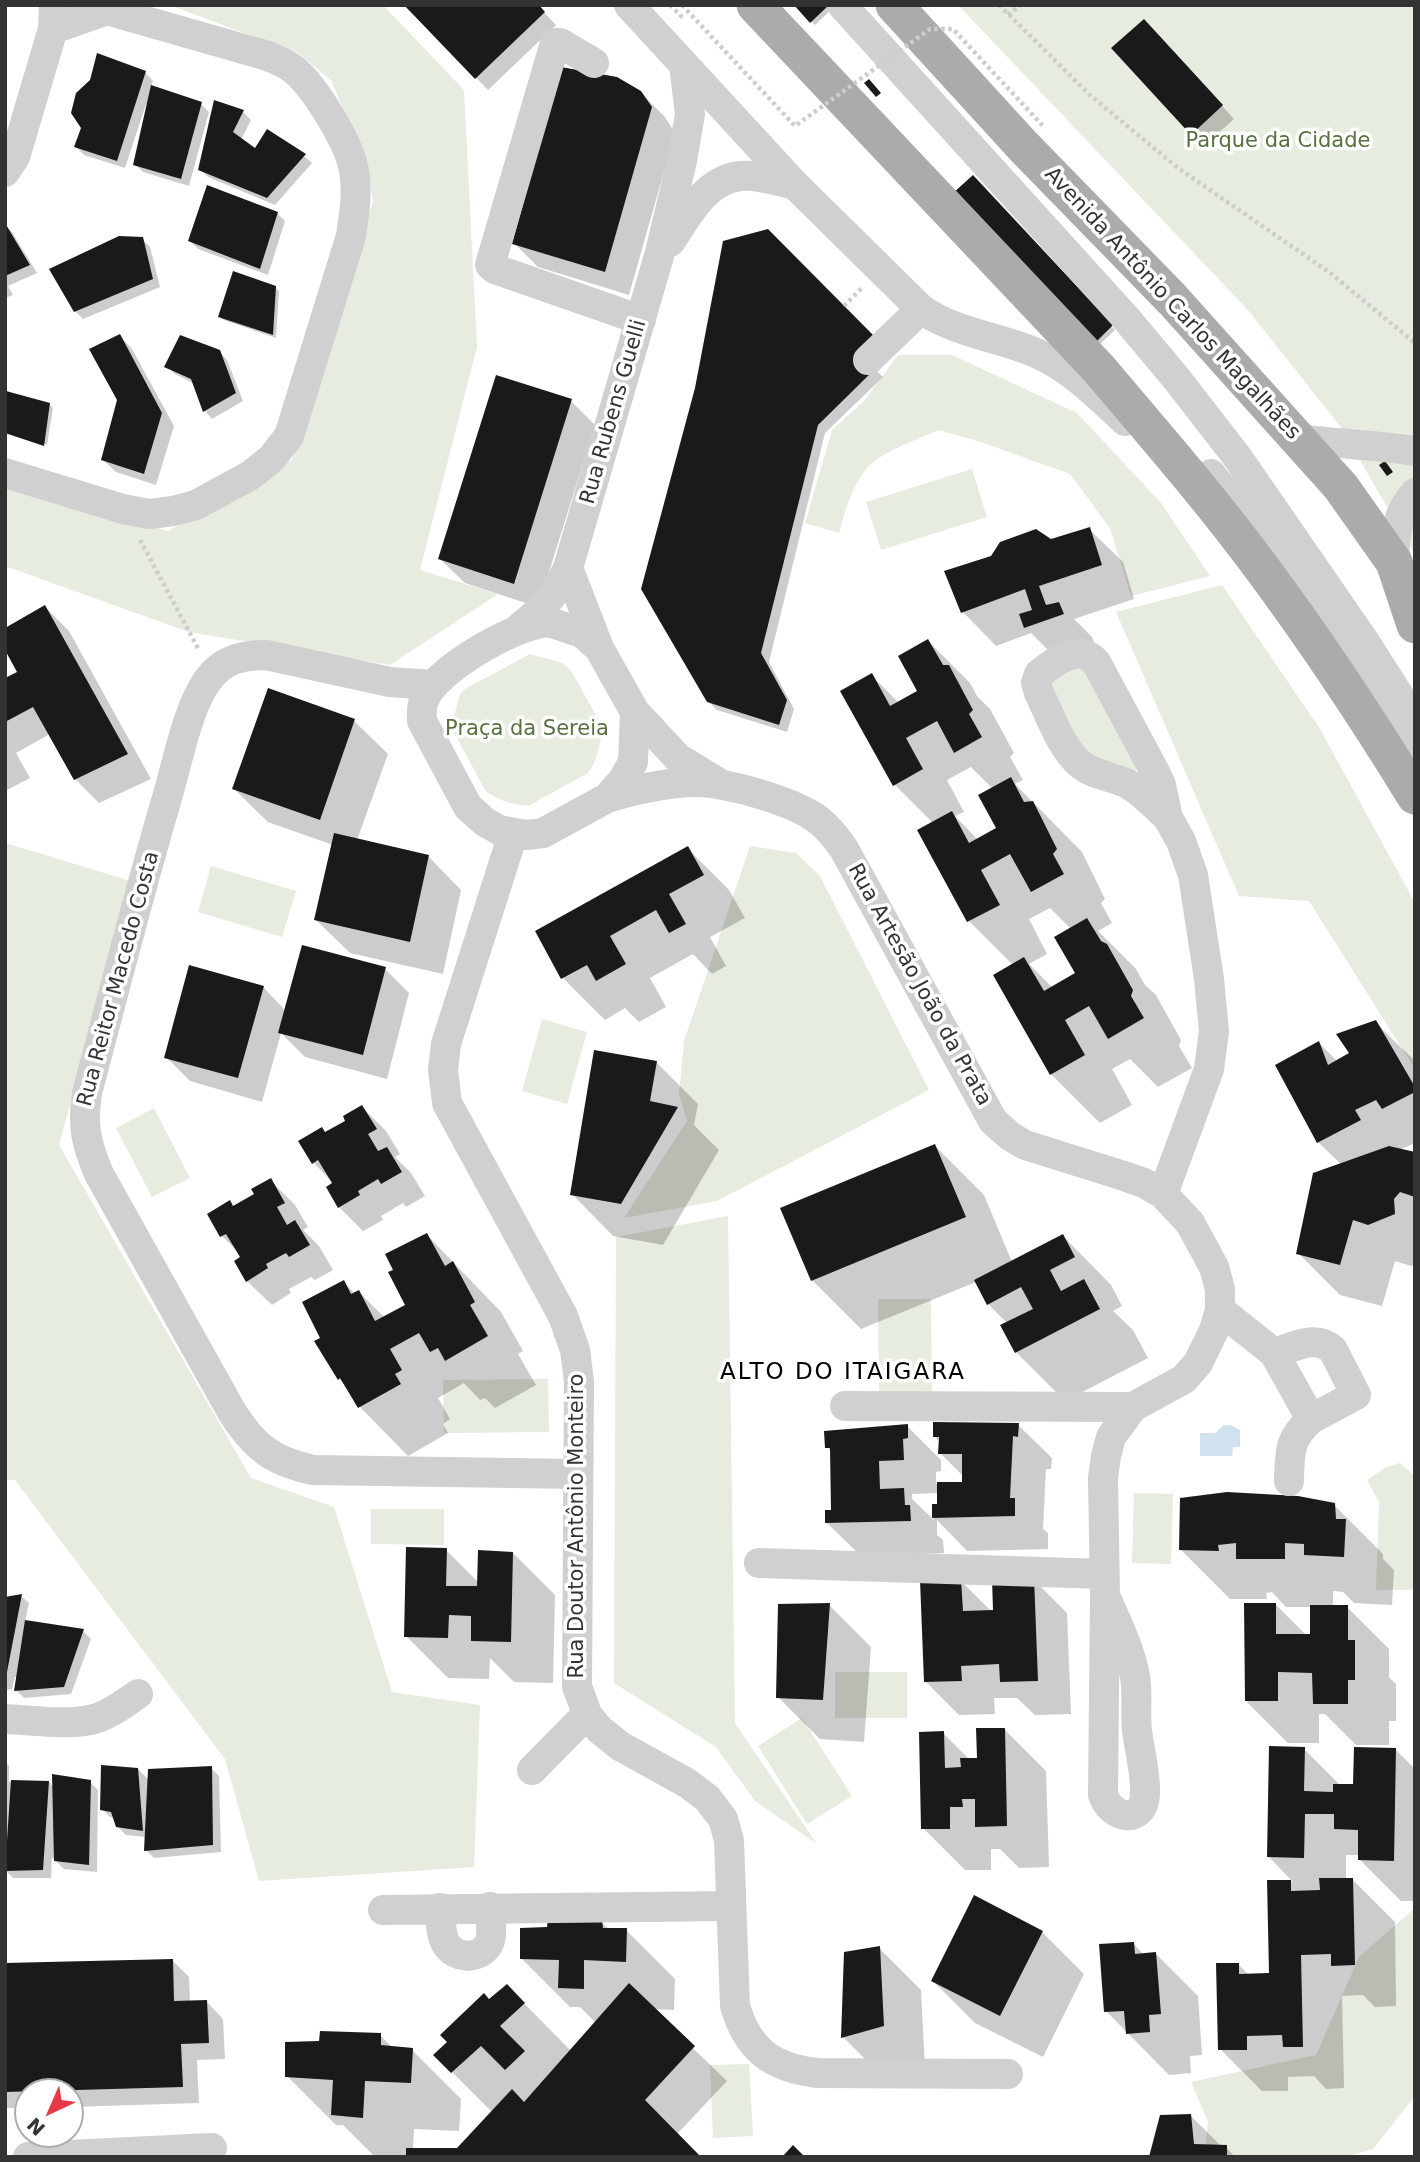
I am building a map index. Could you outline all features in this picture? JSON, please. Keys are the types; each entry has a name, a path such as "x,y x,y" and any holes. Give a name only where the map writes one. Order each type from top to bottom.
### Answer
{"main road":[{"path":"755,5 1099,369 1203,493 1307,629 1415,796"},
{"name":"Avenida Antônio Carlos Magalhães","path":"894,5 1023,146 1173,300 1300,439 1358,509 1394,562 1415,625"}],"street":[{"path":"629,5 794,184 921,309 940,323 1036,353 1081,380 1203,493"},
{"path":"779,5 945,189 1186,443 1296,581 1415,760"},
{"path":"842,5 1124,316 1176,378 1246,469 1365,642 1415,721"},
{"path":"5,172 15,157 53,17 103,8 268,56 291,67 311,86 346,148 354,170 356,204 351,236 289,436 272,458 251,475 196,505 149,513 123,509 5,473"},
{"path":"594,63 560,43 555,43 490,265 641,320"},
{"name":"Rua Rubens Guelli","path":"518,628 543,609 554,596 568,568 659,257 688,134 690,114 684,65"},
{"name":"Rua Rubens Guelli","path":"659,257 708,190 739,176 794,184"},
{"path":"868,360 921,309"},
{"path":"1300,439 1415,450"},
{"path":"1394,562 1395,531 1402,509 1415,493"},
{"path":"568,568 599,648 635,712 633,762 623,780 607,798 543,833 513,834 485,822 468,807 422,721 424,699 451,667 518,628 549,622 582,633 599,648"},
{"path":"1105,1584 1135,1678 1145,1798 1143,1807 1130,1815 1111,1811 1103,1795 1105,1456 1111,1437 1133,1407 1184,1379 1198,1363 1211,1338 1220,1310 1220,1289 1214,1267 1190,1223 1164,1194 1209,1069 1214,1031 1202,928 1192,875 1181,841 1168,818 1161,785 1155,772 1096,662 1089,654 1073,654 1039,674 1036,683 1039,693 1077,762 1087,770 1126,783 1168,818"},
{"name":"Rua Reitor Macedo Costa","path":"434,685 390,681 266,655 245,655 226,662 212,676 201,691 189,724 87,1093 84,1133 99,1174 232,1412 247,1435 268,1454 289,1465 313,1470 578,1474"},
{"name":"Rua Artesão João da Prata","path":"635,712 678,758 719,784"},
{"name":"Rua Artesão João da Prata","path":"607,798 629,791 691,782 719,784 791,805 813,816 830,830 845,849 993,1121 1025,1145 1121,1175 1164,1194"},
{"name":"Rua Doutor Antônio Monteiro","path":"513,834 446,1044 443,1070 447,1103 546,1283 563,1316 575,1350 579,1381 577,1686 587,1714 599,1729 620,1746 687,1783 707,1798 723,1819 729,1840 735,2006 741,2025 755,2046 773,2061 793,2071 818,2074 1008,2074"},
{"path":"1220,1310 1274,1353 1311,1419"},
{"path":"1274,1353 1311,1341 1320,1342 1333,1350 1356,1395 1311,1419 1297,1431 1291,1443 1289,1481"},
{"path":"845,1406 1133,1407"},
{"path":"759,1563 1105,1584"},
{"path":"5,1719 80,1721 97,1718 138,1694"},
{"path":"532,1770 587,1714"},
{"path":"383,1910 731,1906"},
{"path":"440,1908 442,1936 446,1945 461,1956 471,1956 480,1953 491,1937 490,1907"},
{"path":"28,2157 212,2148"}],"path":[{"path":"682,5 795,126 930,29 953,29 1043,126"},
{"path":"999,5 1091,96 1178,167 1329,272 1415,343"},
{"path":"1008,15 1021,5"},
{"path":"123,509 212,676"}],"green space":[{"path":"169,5 383,5 464,90 477,347 420,570 498,594 390,665 189,632 5,566 5,484 168,531 292,460 373,201 368,168 331,80 298,53"},
{"name":"Parque da Cidade","path":"958,5 1415,5 1415,555 1340,426 1248,310"},
{"path":"898,355 952,355 1077,413 1161,503 1210,576 1131,596 1110,528 1070,474 939,430 891,451 867,468 853,491 839,533 805,523 832,430 864,401"},
{"path":"972,469 987,517 881,550 866,502"},
{"path":"1222,585 1320,729 1415,903 1415,1069 1309,901 1239,896 1116,612"},
{"name":"Praça da Sereia","path":"530,654 563,663 570,669 601,724 601,730 597,756 588,773 530,805 525,805 512,804 485,790 451,727 460,694 465,689"},
{"path":"1078,663 1087,665 1139,768 1131,773 1087,756 1050,687 1052,679"},
{"path":"5,843 131,881 59,1145 251,1478 334,1507 392,1692 480,1705 474,1867 259,1881 225,1759 15,1480 5,1480"},
{"path":"750,846 796,853 820,876 929,1090 717,1201 624,1218 687,1121 679,1094 684,1041"},
{"path":"211,866 296,891 282,937 198,912"},
{"path":"542,1019 587,1032 567,1104 522,1091"},
{"path":"154,1108 190,1178 152,1197 116,1128"},
{"path":"728,1216 735,1723 817,1844 755,1801 716,1747 614,1683 616,1237"},
{"path":"878,1299 931,1299 932,1392 879,1392"},
{"path":"548,1379 549,1432 444,1433 443,1380"},
{"path":"1400,1463 1415,1476 1415,1590 1376,1590 1379,1502 1367,1480 1386,1467"},
{"path":"1134,1493 1173,1494 1171,1564 1132,1563"},
{"path":"371,1509 444,1509 444,1545 371,1544"},
{"path":"835,1672 907,1672 907,1718 835,1718"},
{"path":"802,1718 852,1796 807,1824 758,1746"},
{"path":"1415,1908 1415,2096 1373,2149 1345,2157 1204,2157 1208,2122 1191,2082 1316,2055 1359,1957"},
{"path":"749,2064 753,2136 713,2138 710,2065"}],"water":[{"path":"1224,1425 1240,1430 1240,1447 1233,1447 1232,1456 1200,1456 1200,1433 1215,1433"}],"building":[{"path":"404,5 539,5 545,12 475,79"},
{"path":"794,5 829,5 810,23"},
{"path":"1144,19 1223,105 1191,135 1111,48"},
{"path":"97,53 146,71 117,161 74,147 81,128 71,113 76,93 90,80"},
{"path":"561,67 617,77 641,91 652,107 605,272 512,244"},
{"path":"869,79 881,93 876,97 864,83"},
{"path":"151,85 202,102 181,179 133,165"},
{"path":"214,100 244,110 233,132 255,148 267,129 306,154 267,198 198,170"},
{"path":"973,175 1113,325 1093,345 952,194"},
{"path":"207,185 278,212 260,269 188,241"},
{"path":"5,223 30,265 5,276"},
{"path":"768,229 876,338 876,368 818,425 761,653 787,700 779,725 707,702 641,589 695,388 723,241"},
{"path":"119,236 143,237 153,279 74,312 49,269"},
{"path":"233,271 276,286 273,335 218,317"},
{"path":"120,334 162,413 144,474 101,460 117,400 89,349"},
{"path":"180,335 220,350 236,393 203,412 191,379 164,367"},
{"path":"496,375 572,399 514,584 438,559"},
{"path":"6,391 50,403 44,446 5,433"},
{"path":"1385,461 1393,472 1387,476 1379,465"},
{"path":"1090,527 1102,565 1039,586 1046,605 1059,602 1064,614 1024,628 1019,614 1032,610 1025,589 961,613 944,571 991,556 1000,542 1036,529 1051,539"},
{"path":"45,605 128,754 74,780 33,707 5,722 5,678 17,672 5,650 5,628"},
{"path":"928,639 943,665 949,665 973,710 969,714 982,737 954,753 937,721 906,738 923,769 893,786 840,691 872,673 890,706 917,691 898,656"},
{"path":"268,688 355,719 320,820 232,789"},
{"path":"1011,777 1024,802 1033,801 1057,849 1053,854 1064,874 1031,892 1010,854 981,870 1000,905 967,922 917,830 952,811 969,843 996,828 978,795"},
{"path":"334,833 429,855 410,942 314,920"},
{"path":"688,846 704,875 669,894 686,924 669,933 656,910 610,936 626,964 596,981 587,965 561,979 535,931"},
{"path":"1087,918 1101,941 1107,944 1133,990 1131,996 1144,1018 1108,1039 1089,1006 1065,1020 1085,1055 1050,1075 993,975 1024,957 1044,991 1075,973 1054,937"},
{"path":"302,945 386,967 363,1055 278,1033"},
{"path":"189,965 264,986 238,1078 164,1058"},
{"path":"1376,1020 1415,1087 1415,1092 1382,1109 1376,1100 1355,1110 1361,1120 1317,1143 1275,1065 1319,1041 1328,1065 1349,1053 1336,1034"},
{"path":"594,1050 657,1061 650,1101 678,1107 621,1204 570,1195"},
{"path":"362,1105 377,1129 368,1134 378,1151 387,1147 402,1172 381,1184 378,1179 358,1191 360,1195 338,1208 326,1187 332,1183 318,1160 312,1164 298,1141 322,1127 325,1132 345,1121 343,1116"},
{"path":"935,1144 966,1217 811,1281 780,1208"},
{"path":"1389,1146 1415,1152 1415,1197 1400,1192 1394,1199 1395,1214 1368,1225 1353,1220 1340,1265 1296,1254 1313,1173"},
{"path":"271,1178 285,1203 277,1207 287,1225 295,1220 310,1245 289,1257 286,1253 266,1264 268,1268 246,1282 234,1261 240,1257 226,1234 220,1237 207,1214 230,1200 233,1206 254,1194 251,1189"},
{"path":"427,1233 445,1266 453,1261 475,1302 470,1305 488,1336 445,1361 438,1348 430,1352 419,1333 390,1349 402,1370 395,1374 401,1384 358,1408 314,1341 320,1338 302,1302 344,1280 351,1294 359,1290 375,1321 405,1305 388,1272 393,1270 385,1254"},
{"path":"1063,1234 1075,1257 1050,1270 1061,1291 1084,1279 1100,1309 1015,1353 1000,1325 1033,1309 1021,1287 987,1305 974,1280"},
{"path":"933,1422 1019,1423 1018,1437 1013,1436 1010,1498 1015,1498 1015,1516 932,1518 932,1504 937,1504 937,1482 962,1482 962,1454 938,1454 939,1437 933,1437"},
{"path":"908,1424 908,1438 903,1439 904,1460 879,1461 880,1489 904,1488 905,1505 910,1505 911,1521 825,1523 825,1510 831,1510 830,1448 825,1448 824,1431"},
{"path":"1227,1492 1298,1496 1335,1503 1336,1519 1346,1519 1344,1557 1304,1555 1304,1544 1285,1543 1285,1559 1236,1559 1236,1543 1218,1545 1219,1551 1179,1550 1180,1498"},
{"path":"406,1547 447,1548 446,1586 477,1586 478,1550 513,1552 511,1642 471,1641 471,1616 449,1615 448,1638 404,1637"},
{"path":"1034,1577 1038,1681 1000,1682 999,1664 961,1666 962,1681 924,1682 920,1580 961,1579 963,1611 993,1610 992,1579"},
{"path":"22,1594 7,1672 5,1597"},
{"path":"830,1603 823,1700 776,1698 778,1604"},
{"path":"1244,1603 1276,1603 1276,1634 1310,1634 1310,1605 1348,1605 1348,1640 1355,1640 1355,1680 1348,1680 1348,1704 1313,1704 1312,1673 1278,1672 1278,1701 1245,1701"},
{"path":"25,1620 84,1629 64,1687 14,1691"},
{"path":"976,1728 1005,1728 1007,1826 975,1827 975,1799 962,1799 963,1807 950,1807 950,1829 921,1829 919,1732 944,1731 945,1768 961,1767 960,1758 977,1758"},
{"path":"1269,1746 1305,1747 1304,1791 1333,1792 1333,1784 1353,1784 1354,1747 1396,1748 1394,1861 1358,1860 1358,1830 1334,1829 1334,1814 1305,1814 1304,1858 1267,1857"},
{"path":"101,1765 138,1768 143,1831 116,1827 111,1812 100,1810"},
{"path":"212,1766 213,1845 144,1851 148,1769"},
{"path":"52,1774 91,1780 89,1865 54,1861"},
{"path":"11,1780 49,1781 43,1870 5,1871"},
{"path":"1319,1878 1353,1878 1355,1965 1331,1966 1331,1954 1301,1955 1303,2047 1283,2047 1282,2035 1247,2036 1247,2050 1218,2050 1216,1963 1239,1963 1239,1974 1269,1973 1267,1880 1291,1880 1291,1891 1320,1890"},
{"path":"974,1895 1043,1931 1000,2016 931,1981"},
{"path":"548,1919 602,1920 603,1928 627,1928 626,1962 584,1960 584,1989 558,1988 559,1960 520,1959 520,1928 547,1927"},
{"path":"1134,1942 1135,1954 1156,1952 1161,2014 1149,2015 1150,2032 1126,2034 1124,2011 1104,2012 1099,1944"},
{"path":"880,1946 884,2026 841,2038 844,1952"},
{"path":"173,1959 174,2001 207,2000 209,2043 181,2044 183,2087 84,2090 84,2078 14,2078 14,2092 5,2092 5,1963"},
{"path":"629,1983 695,2046 645,2100 701,2157 406,2157 406,2148 457,2148 512,2089 524,2102"},
{"path":"507,1984 525,2003 500,2026 525,2051 505,2070 481,2046 451,2073 433,2055 447,2042 440,2035 484,1993 489,1999"},
{"path":"320,2031 381,2033 381,2045 413,2048 411,2083 365,2081 363,2118 331,2115 333,2080 285,2077 285,2042 319,2041"},
{"path":"1191,2114 1194,2144 1227,2145 1227,2157 1149,2157 1160,2115"},
{"path":"793,2145 805,2157 782,2157"}],"district":[{"name":"ALTO DO ITAIGARA","path":"843,1373"}]}
